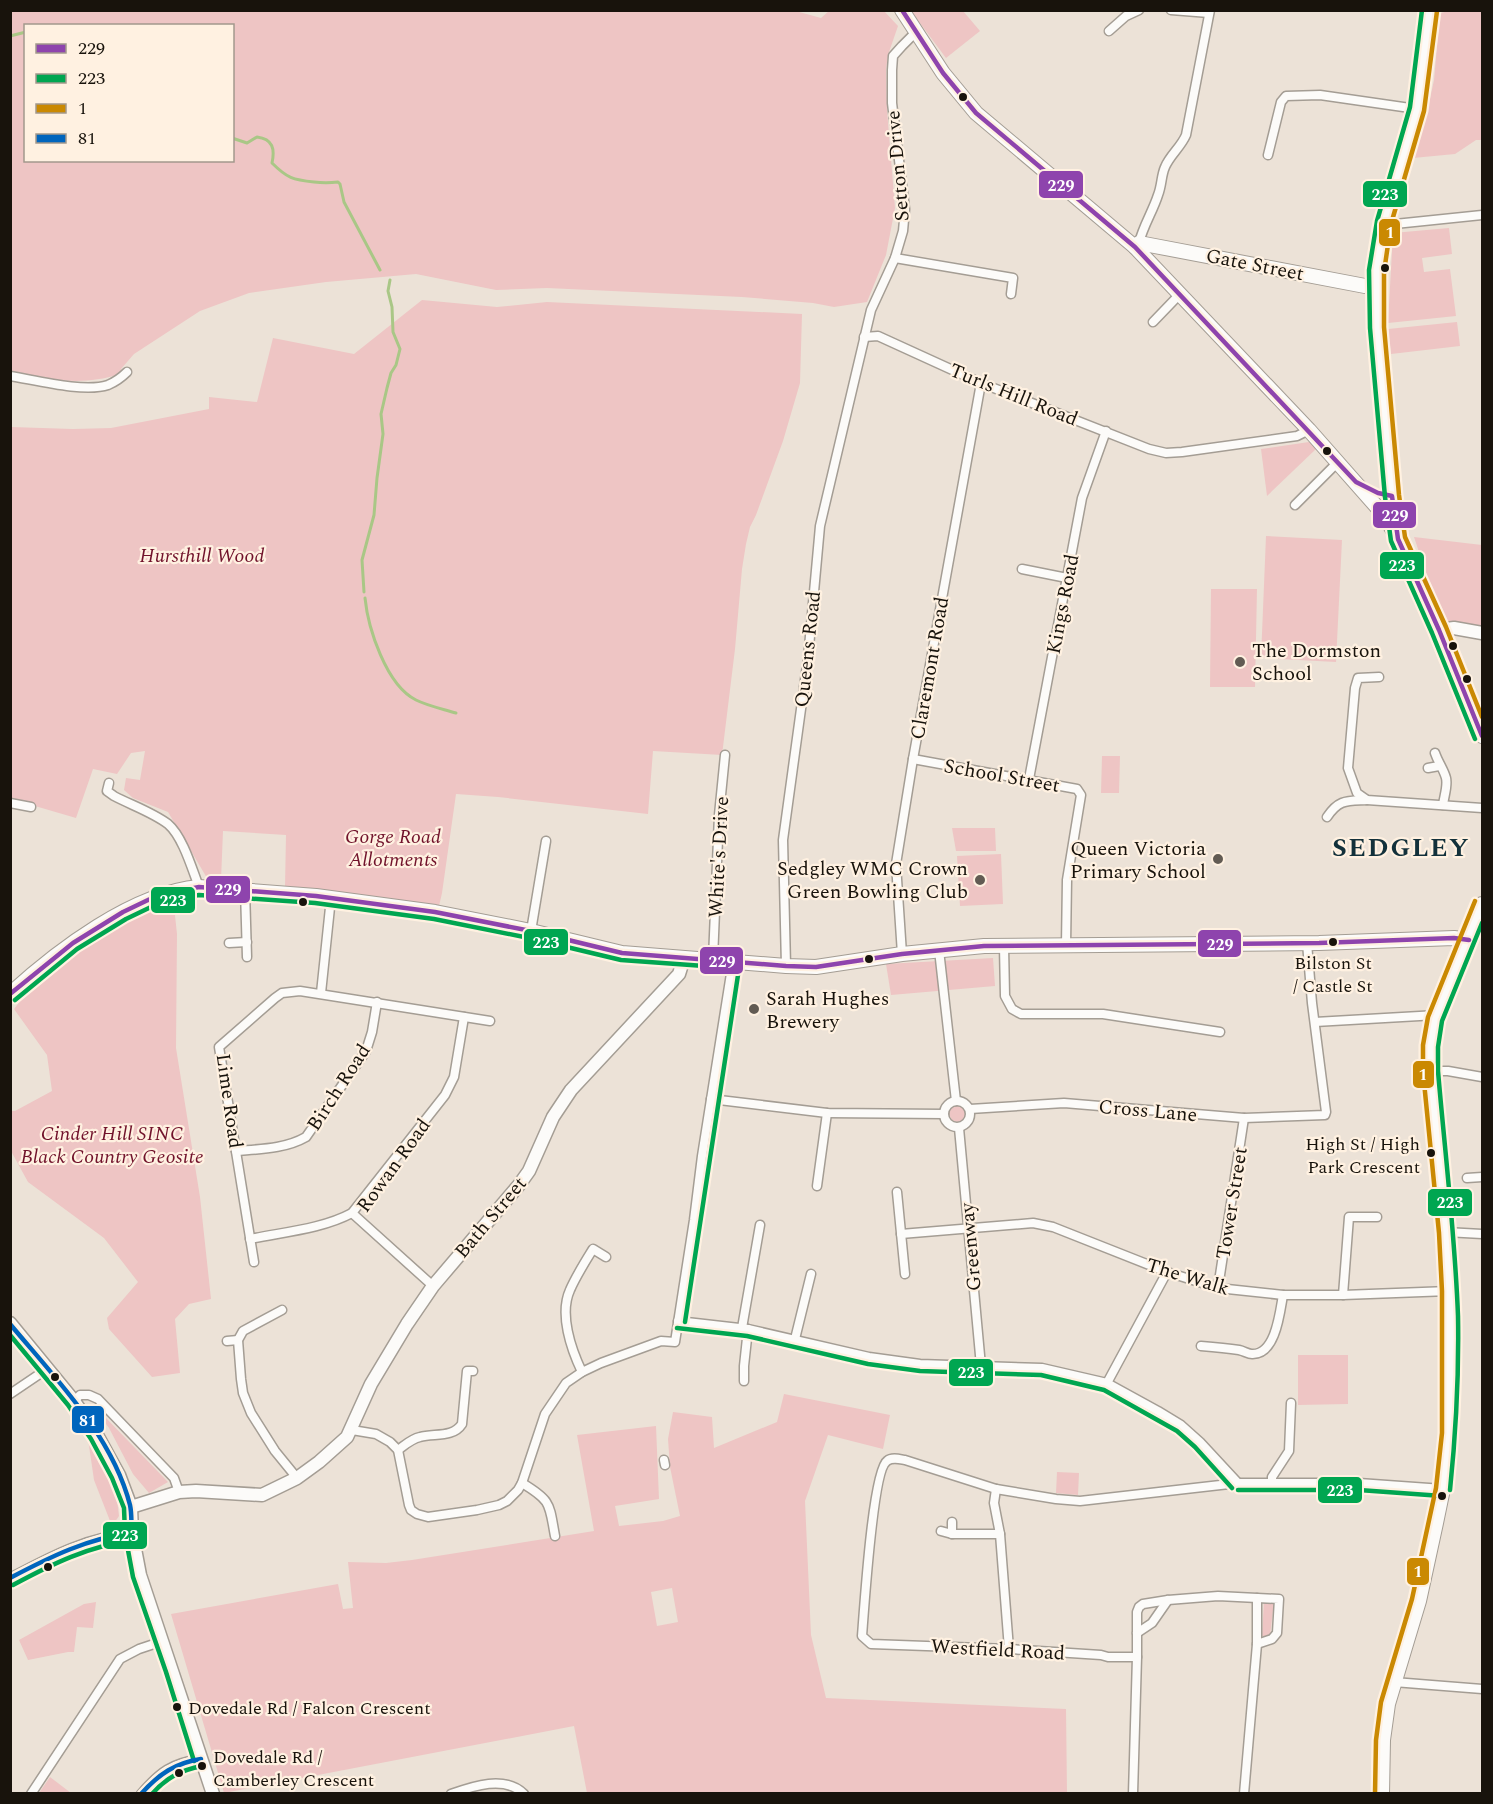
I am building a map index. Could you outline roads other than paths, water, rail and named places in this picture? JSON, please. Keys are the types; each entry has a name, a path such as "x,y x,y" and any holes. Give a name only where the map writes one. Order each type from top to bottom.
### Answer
{"main road":[{"path":"902,10 943,73 976,113 1137,245 1180,294 1310,430 1384,515 1398,539 1439,630 1482,736"},
{"path":"1398,539 1377,327 1376,272 1384,222 1417,109 1430,10"},
{"name":"Gate Street","path":"1137,245 1376,286"},
{"path":"1356,482 1372,491 1392,496"},
{"path":"10,994 66,947 115,917 163,894 199,887 331,898 435,912 531,931 622,953 786,966 816,967 902,954 1004,946 1307,943 1454,938 1469,940"},
{"path":"1382,1794 1383,1740 1388,1704 1419,1601 1443,1489 1449,1433 1449,1291 1446,1232 1430,1071 1430,1046 1437,1015 1482,904"}],"street":[{"path":"1109,31 1126,16 1139,10"},
{"path":"1137,245 1159,194 1162,172 1186,135 1210,12 1171,10"},
{"name":"Setton Drive","path":"864,337 871,310 895,258 903,231 905,209 892,103 892,70 893,56 915,33"},
{"path":"1268,155 1281,102 1286,96 1320,95 1417,109"},
{"path":"1384,222 1395,224 1482,215"},
{"path":"895,258 1014,278 1011,294"},
{"path":"1152,322 1180,294"},
{"name":"Turls Hill Road","path":"864,337 878,336 981,383 1149,449 1166,453 1292,437 1310,430"},
{"name":"Queens Road","path":"786,966 783,840 808,658 820,526 864,337"},
{"path":"10,376 73,386 96,387 120,379 127,372"},
{"name":"Claremont Road","path":"902,954 896,864 981,383"},
{"name":"Kings Road","path":"1029,779 1082,498 1106,431"},
{"path":"1294,505 1338,462"},
{"path":"1022,569 1067,578"},
{"path":"1439,630 1454,628 1482,633"},
{"path":"1367,800 1357,793 1348,768 1355,688 1358,678 1379,677"},
{"path":"1435,753 1446,777 1443,805"},
{"name":"White's Drive","path":"713,959 719,815 725,755"},
{"name":"School Street","path":"913,759 1077,789 1081,795 1067,880 1066,945"},
{"path":"1428,768 1439,766"},
{"path":"109,783 107,791 114,796 169,825 180,841 199,887"},
{"path":"1327,817 1334,807 1343,801 1367,800 1482,808"},
{"path":"10,804 31,807"},
{"path":"531,931 546,841"},
{"path":"245,890 247,957"},
{"path":"331,898 321,993 490,1021"},
{"path":"230,943 247,942"},
{"path":"1307,943 1315,1022 1437,1015"},
{"path":"1004,946 1005,996 1012,1009 1021,1014 1103,1014 1220,1032"},
{"path":"939,950 956,1101"},
{"name":"Bath Street","path":"352,1430 371,1384 433,1286 529,1171 553,1117 571,1090 679,974 684,958"},
{"path":"130,1507 179,1492 262,1495 297,1478 319,1462 352,1430 376,1434 398,1450 409,1505 411,1510 423,1516 440,1516 498,1505 513,1496 522,1484 545,1414 566,1383 601,1363 662,1341 675,1342 733,961"},
{"name":"Lime Road","path":"254,1262 219,1047 282,993 300,991 321,993"},
{"name":"Birch Road","path":"236,1151 281,1147 294,1144 306,1137 366,1051 377,1002"},
{"name":"Rowan Road","path":"433,1286 352,1213 445,1095 454,1077 464,1017"},
{"name":"Cross Lane","path":"970,1109 1064,1103 1244,1119 1325,1115 1315,1022"},
{"path":"1430,1071 1448,1071 1482,1077"},
{"path":"711,1099 827,1113 944,1114"},
{"path":"956,1101 964,1102 970,1109 968,1123 959,1128 948,1124 944,1114 947,1105 956,1101"},
{"path":"817,1186 827,1113"},
{"name":"Tower Street","path":"1218,1288 1244,1119"},
{"name":"Greenway","path":"959,1128 981,1366"},
{"path":"1467,1178 1482,1177"},
{"path":"897,1192 905,1274"},
{"path":"250,1239 325,1224 352,1213"},
{"path":"1343,1295 1349,1217 1377,1217"},
{"name":"The Walk","path":"901,1234 1033,1223 1053,1227 1167,1272 1218,1288 1283,1295 1449,1291"},
{"path":"744,1381 745,1328 760,1225"},
{"path":"1446,1232 1482,1234"},
{"path":"582,1372 574,1354 567,1324 566,1308 569,1291 593,1249 606,1257"},
{"path":"1107,1383 1167,1272"},
{"path":"795,1339 811,1274"},
{"path":"1201,1346 1252,1354 1262,1352 1274,1337 1283,1295"},
{"path":"278,1316 243,1331 238,1340 241,1379 250,1413 275,1451 297,1478"},
{"path":"678,1321 745,1328 869,1357 920,1364 1042,1368 1072,1373 1107,1383 1181,1425 1238,1483"},
{"path":"10,1323 74,1401 97,1435 119,1475 130,1507 132,1533 140,1575 213,1794"},
{"path":"227,1341 238,1340"},
{"path":"10,1394 47,1369"},
{"path":"398,1450 420,1437 453,1432 458,1429 462,1424 467,1371 473,1371"},
{"path":"74,1401 80,1395 89,1395 98,1399 174,1478 179,1492"},
{"path":"1272,1483 1272,1477 1289,1451 1291,1403"},
{"name":"Westfield Road","path":"996,1489 905,1460 894,1458 887,1460 879,1476 862,1636 871,1644 1009,1648 1108,1657 1137,1657"},
{"path":"1009,1648 1000,1534 994,1503 996,1489 1080,1501 1238,1483 1359,1483 1443,1489"},
{"path":"522,1484 541,1495 547,1502 555,1536"},
{"path":"952,1522 952,1534"},
{"path":"940,1531 952,1534 1000,1534"},
{"path":"12,1574 49,1556 97,1539 120,1533 132,1533"},
{"path":"1132,1794 1137,1612 1139,1607 1143,1604 1168,1600 1218,1596 1279,1599 1276,1633 1272,1639 1257,1644"},
{"path":"1244,1794 1257,1644 1257,1598"},
{"path":"1137,1633 1152,1623 1168,1600"},
{"path":"31,1794 120,1659 139,1649 163,1641"},
{"path":"1394,1682 1482,1689"},
{"path":"141,1794 162,1772 184,1761 201,1760"},
{"path":"451,1794 489,1783 505,1784 519,1789 524,1794"}],"waterway":[{"path":"10,36 24,32"},
{"path":"234,139 247,143 257,137 270,142 273,149 272,163 291,177 326,183 338,182 344,202 380,270"},
{"path":"364,592 362,560 374,515 383,434 381,414 391,373 396,365 400,349 393,332 392,307 388,291 390,280"},
{"path":"365,598 380,655 396,682 405,693 416,700 456,713"}],"place":[{"name":"The Dormston School","path":"1240,662"},
{"name":"Queen Victoria Primary School","path":"1218,859"},
{"name":"Sedgley WMC Crown Green Bowling Club","path":"980,880"},
{"name":"Bilston St / Castle St","path":"1333,942"},
{"name":"Sarah Hughes Brewery","path":"754,1009"},
{"name":"High St / High Park Crescent","path":"1431,1153"},
{"name":"Dovedale Rd / Falcon Crescent","path":"177,1707"},
{"name":"Dovedale Rd / Camberley Crescent","path":"202,1766"}],"district":[{"name":"SEDGLEY","path":"1401,847"}],"park label":[{"name":"Hursthill Wood","path":"202,555"},
{"name":"Gorge Road Allotments","path":"393,848"},
{"name":"Cinder Hill SINC Black Country Geosite","path":"112,1144"}]}
